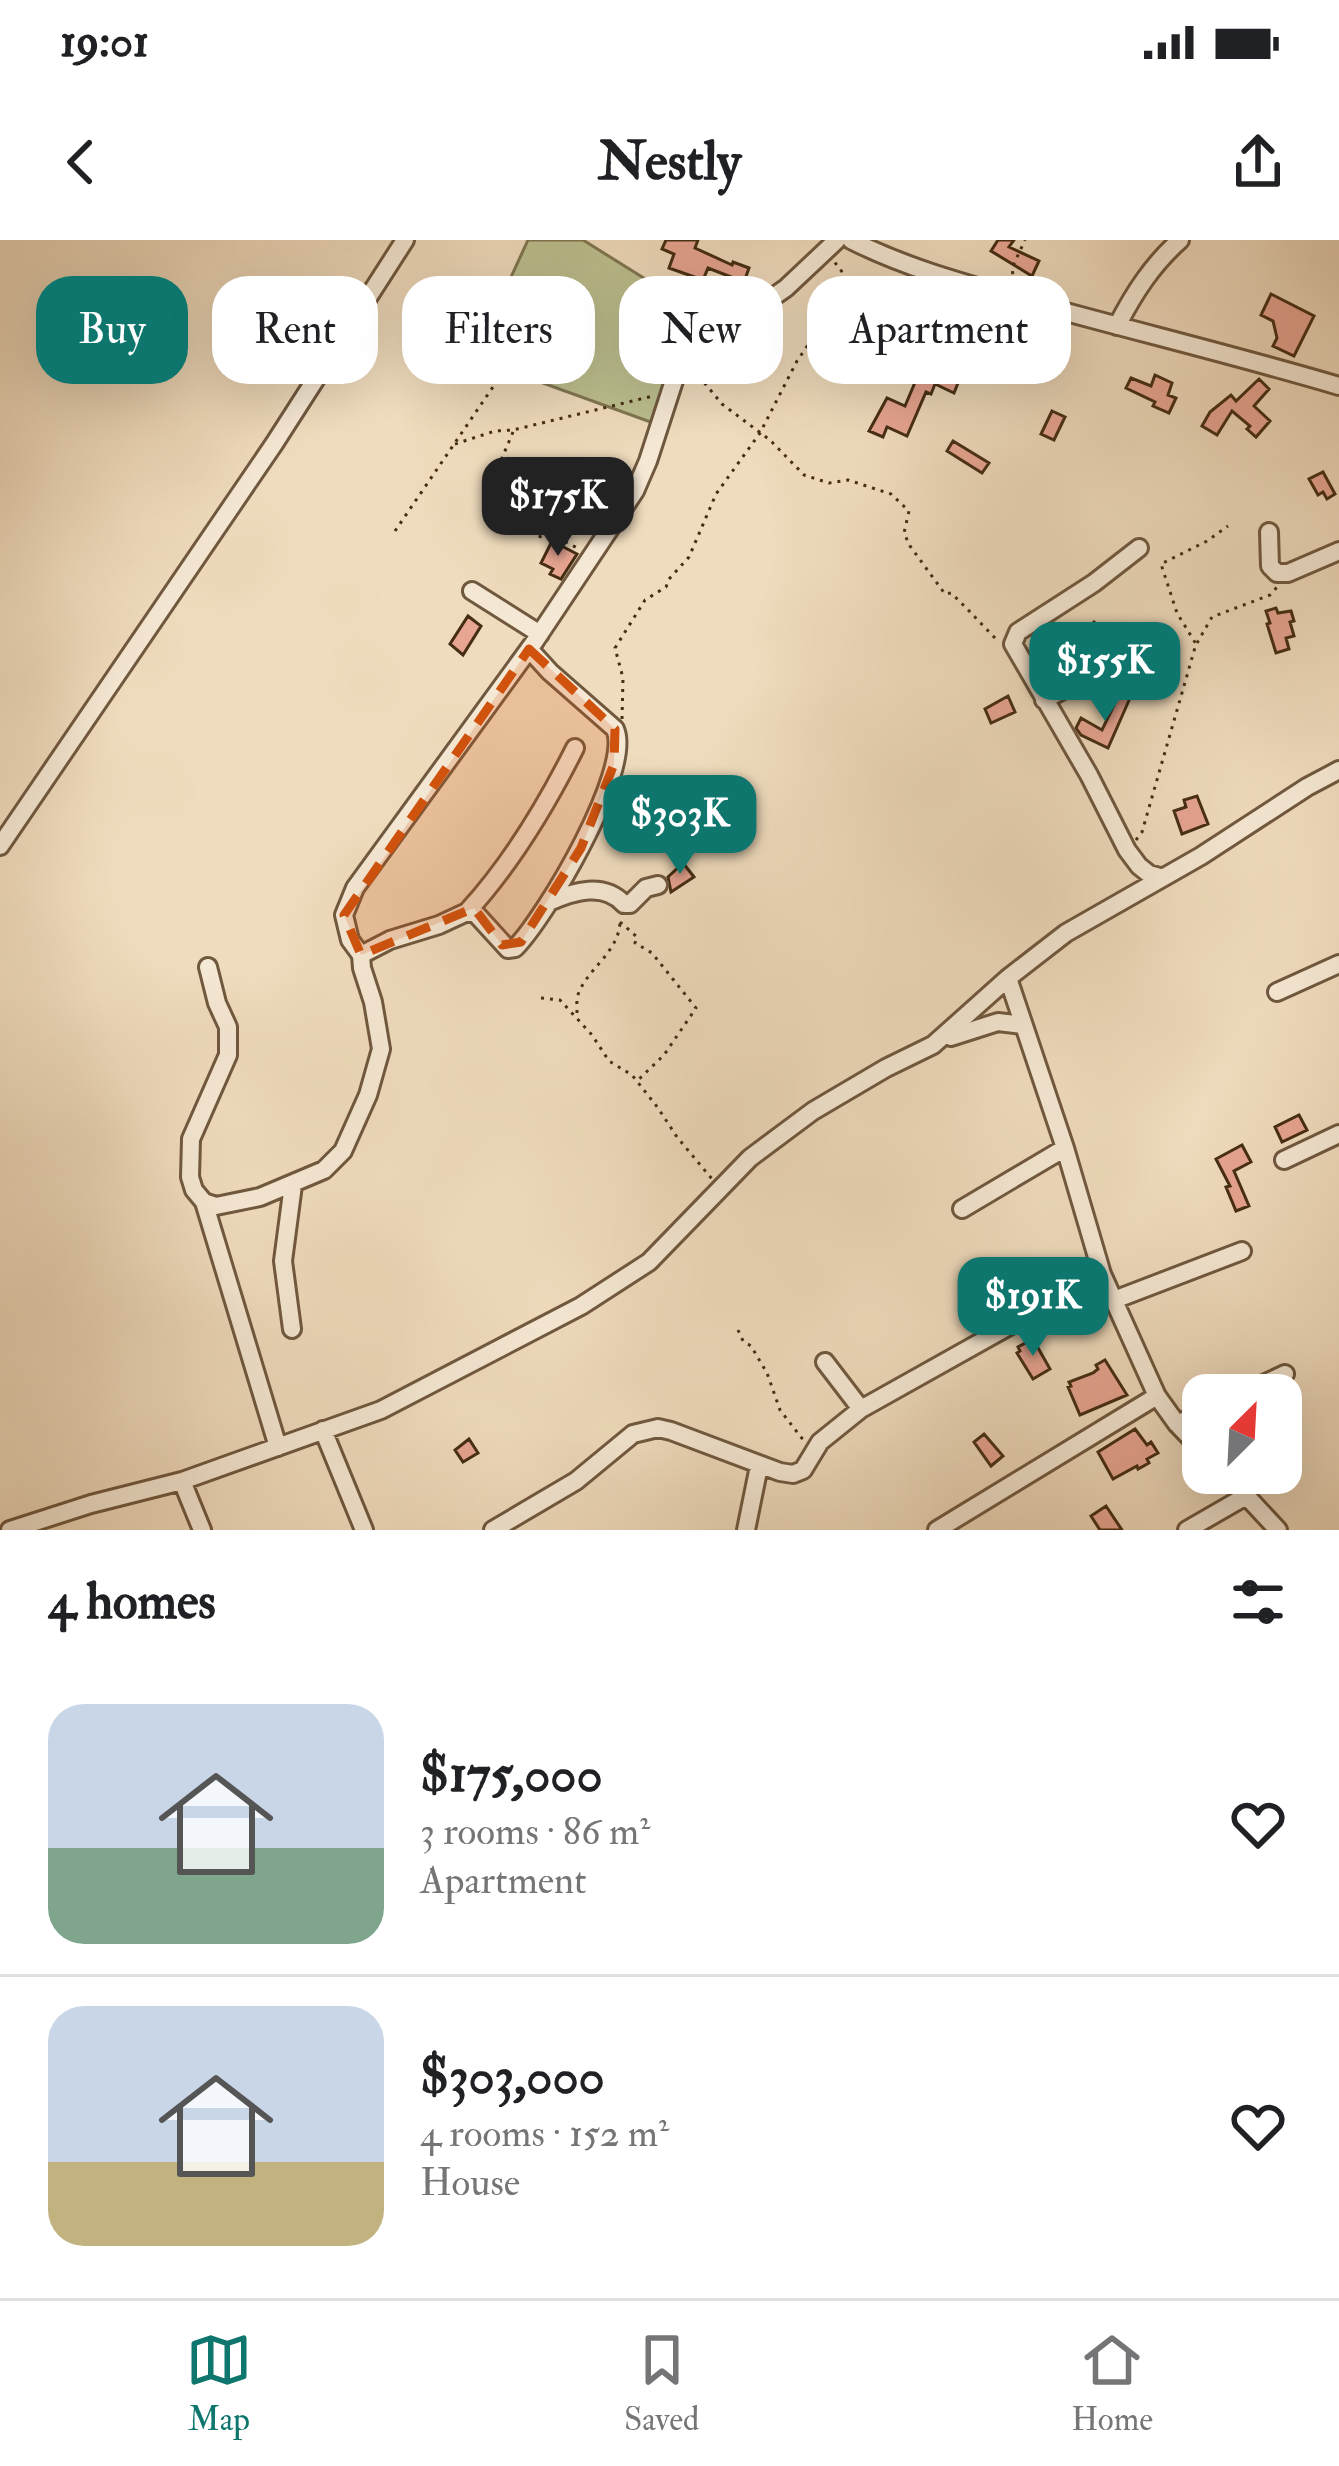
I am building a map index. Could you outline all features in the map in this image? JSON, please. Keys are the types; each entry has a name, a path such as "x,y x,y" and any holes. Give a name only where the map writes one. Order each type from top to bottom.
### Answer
{"street":[{"path":"0,847 274,444 405,240"},
{"path":"851,240 944,276"},
{"path":"1117,326 1134,292 1180,240"},
{"path":"783,290 831,245"},
{"path":"1071,313 1339,386"},
{"path":"204,1202 216,1206 260,1197 324,1171 343,1151 368,1094 380,1049 361,955 350,940 344,915 355,888 534,641 635,491 675,384"},
{"path":"1269,532 1270,566 1277,572 1288,573 1339,551"},
{"path":"1138,548 1094,584 1018,632 1013,644 1127,850 1139,866 1160,878"},
{"path":"466,911 476,914 508,949 521,942 581,848 606,791 619,738 615,729 550,672 534,641 472,591"},
{"path":"1044,700 1109,666"},
{"path":"361,955 466,911 496,880 575,748"},
{"path":"933,1045 1066,933 1202,856 1339,770"},
{"path":"548,902 572,892 606,890 630,904 646,888 658,885"},
{"path":"1277,992 1339,964"},
{"path":"208,967 228,1027 228,1055 190,1139 190,1177 204,1202 278,1447"},
{"path":"1008,978 1102,1274 1157,1396 1182,1429"},
{"path":"10,1530 182,1481 400,1400 598,1296 649,1262 750,1158 813,1111 933,1045 998,1022 1023,1025"},
{"path":"1284,1160 1339,1134"},
{"path":"962,1209 1065,1148"},
{"path":"292,1185 283,1261 292,1329"},
{"path":"1114,1300 1242,1251"},
{"path":"493,1530 576,1480 621,1442 645,1429 671,1431 759,1466 793,1474 803,1470 832,1430 861,1409 1102,1274"},
{"path":"825,1362 861,1409"},
{"path":"938,1530 1157,1396"},
{"path":"1177,1424 1182,1422"},
{"path":"323,1430 364,1530"},
{"path":"746,1530 759,1466"},
{"path":"182,1481 202,1530"},
{"path":"1186,1530 1246,1496 1278,1530"}],"path":[{"path":"1014,276 1012,268 1025,240"},
{"path":"619,738 623,678 615,648 646,600 666,587 689,557 716,494 760,433 797,362 821,326 828,323 846,277 831,245"},
{"path":"395,531 495,384"},
{"path":"704,384 804,475 829,483 848,480 891,494 909,511 904,532 910,546 946,594 964,605 998,641 1013,644"},
{"path":"455,444 673,391"},
{"path":"513,430 483,503 486,511 591,555"},
{"path":"1196,644 1177,614 1161,564 1228,526"},
{"path":"1127,850 1142,832 1196,644 1212,617 1270,595 1288,573"},
{"path":"576,1016 578,993 613,947 620,922 696,1008 664,1054 636,1082"},
{"path":"541,998 560,1000 576,1016 609,1061 632,1075 690,1154 723,1185"},
{"path":"738,1330 767,1373 780,1410 814,1450"}],"highlighted area":[{"path":"529,649 615,729 614,764 581,848 521,942 502,945 474,908 361,955 344,915"}],"green space":[{"path":"528,240 583,240 640,276 619,276 619,384 668,384 656,424 546,384 595,384 595,276 512,276"}],"building":[{"path":"666,240 698,240 695,248 749,268 746,276 729,276 708,268 705,276 692,276 669,268 674,254 662,249"},
{"path":"998,240 1014,240 1009,247 1039,261 1032,276 991,251"},
{"path":"1271,294 1314,316 1294,356 1273,346 1277,338 1273,321 1261,315"},
{"path":"1155,375 1172,383 1168,395 1176,398 1169,413 1126,388 1131,378 1151,386"},
{"path":"1259,379 1269,389 1254,406 1270,421 1256,437 1232,411 1217,435 1202,426 1210,412 1231,395 1236,401"},
{"path":"914,384 935,384 931,394 926,392 907,436 887,427 883,437 869,431 887,398 905,406"},
{"path":"935,384 958,384 954,393"},
{"path":"1052,411 1065,417 1054,440 1041,434"},
{"path":"953,441 989,463 982,473 947,451"},
{"path":"1323,472 1335,494 1327,499 1323,492 1318,495 1309,479"},
{"path":"552,541 577,554 561,579 541,563"},
{"path":"1276,608 1278,613 1291,611 1294,636 1286,638 1289,649 1276,653 1266,611"},
{"path":"468,616 481,626 463,655 450,644"},
{"path":"1094,622 1107,637 1095,646 1083,631"},
{"path":"1120,693 1130,698 1108,748 1081,735 1076,728 1081,718 1102,730"},
{"path":"1008,696 1015,712 991,723 985,709"},
{"path":"1197,796 1208,824 1182,834 1174,811 1186,807 1184,800"},
{"path":"683,863 694,877 671,892 668,877"},
{"path":"1299,1115 1307,1130 1282,1142 1275,1127"},
{"path":"1242,1145 1251,1162 1234,1171 1249,1206 1236,1211 1216,1159"},
{"path":"1033,1339 1050,1369 1033,1379 1017,1353 1018,1347"},
{"path":"1105,1360 1127,1395 1080,1415 1069,1382 1093,1373"},
{"path":"1135,1429 1158,1453 1147,1459 1149,1463 1113,1479 1098,1452"},
{"path":"984,1434 1003,1456 991,1466 974,1442"},
{"path":"469,1439 478,1453 463,1462 455,1450"},
{"path":"1106,1506 1122,1530 1100,1530 1091,1516"}]}
